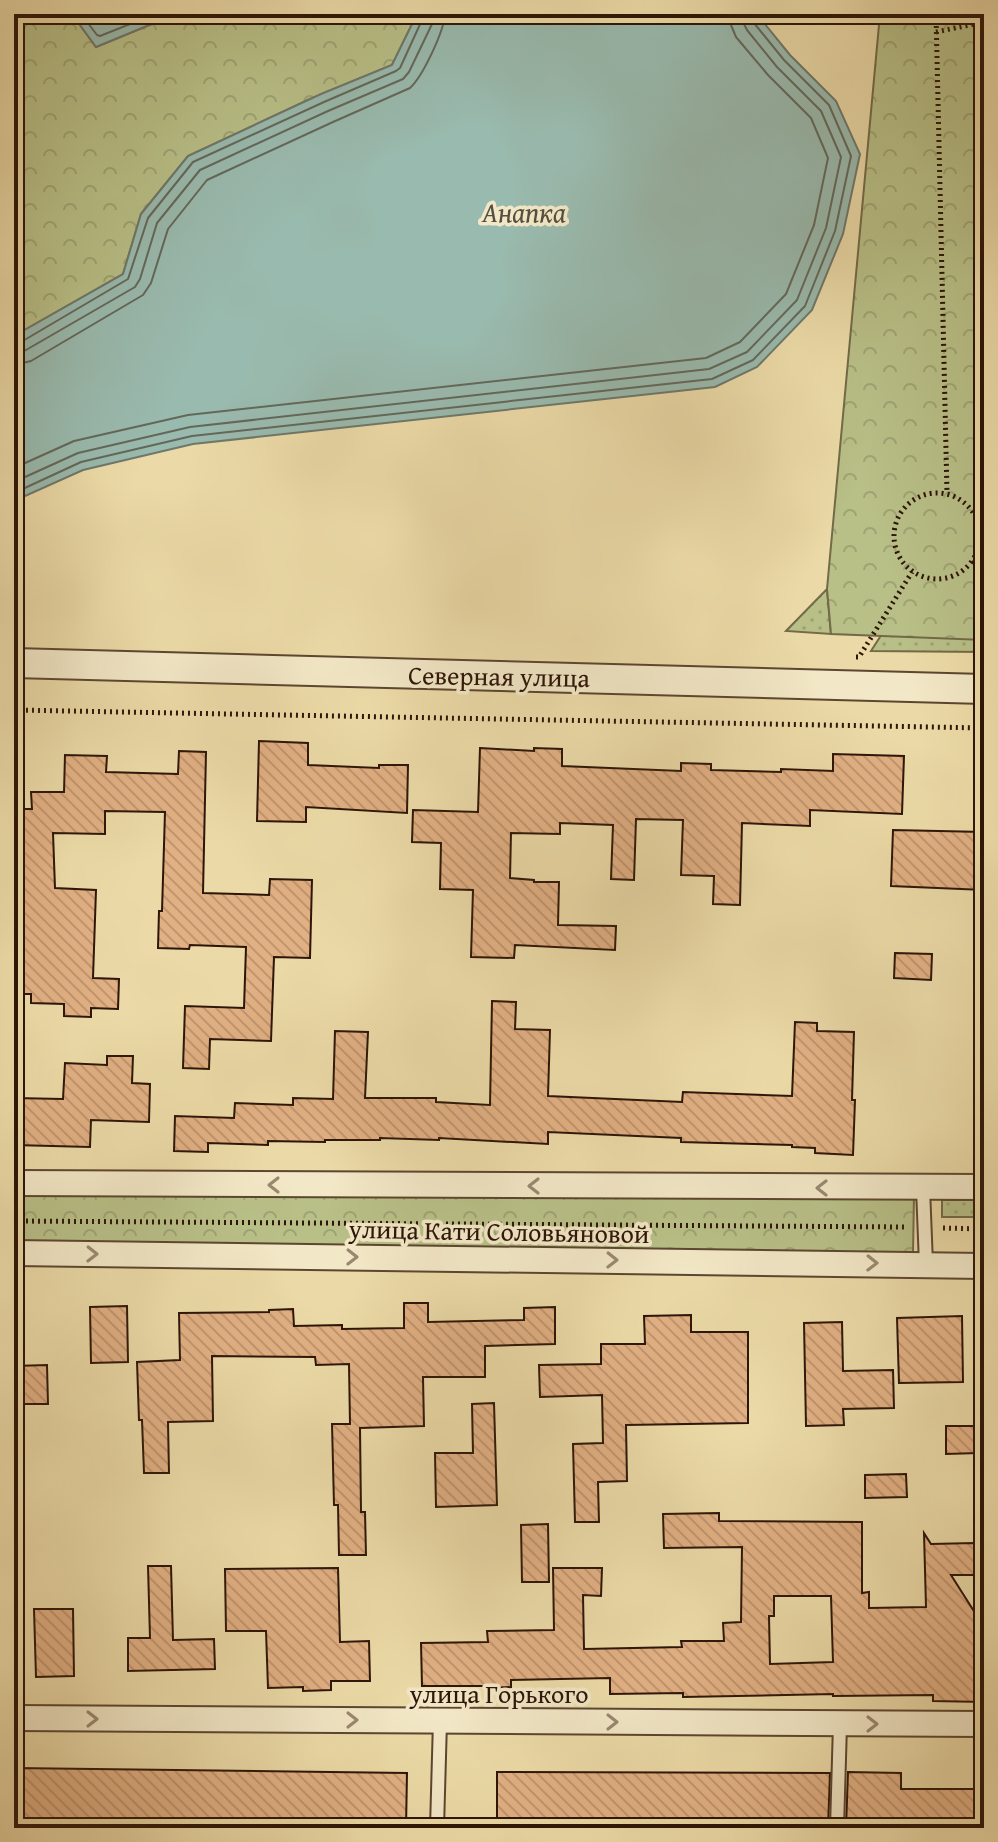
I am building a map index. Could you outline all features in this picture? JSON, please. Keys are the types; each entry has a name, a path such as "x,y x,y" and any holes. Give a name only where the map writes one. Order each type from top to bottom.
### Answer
{"street":[{"name":"Северная улица","path":"14,663 984,689"},
{"name":"улица Кати Соловьяновой","path":"14,1183 984,1187"},
{"name":"улица Кати Соловьяновой","path":"14,1253 984,1266"},
{"name":"улица Горького","path":"14,1718 984,1724"}],"lane":[{"path":"923,1188 926,1264"},
{"path":"437,1828 440,1721"},
{"path":"837,1828 840,1724"}],"path":[{"path":"936,14 947,493"},
{"path":"936,32 984,22"},
{"path":"947,493 960,499 977,520 980,534 979,548 973,560 951,577 924,578 912,572 895,551 894,524 900,512 920,495 947,493"},
{"path":"973,560 984,570"},
{"path":"14,710 984,728"},
{"path":"14,1221 984,1229"}],"green space":[{"path":"14,14 72,14 96,47 176,14 417,14 392,65 188,156 141,214 123,274 14,336"},
{"path":"880,14 984,14 984,640 831,634 827,589"},
{"path":"984,581 984,652 871,651 914,584"},
{"path":"827,589 831,634 786,631"},
{"path":"14,1192 914,1196 913,1253 14,1246"},
{"path":"942,1200 984,1200 984,1217 942,1217"}],"water":[{"path":"72,14 176,14 96,47"},
{"name":"Анапка","path":"417,14 761,14 760,18 790,55 836,101 860,154 843,234 812,310 757,367 715,387 193,444 83,470 14,501 14,336 123,274 141,214 188,156 321,94 392,65"}],"building":[{"path":"259,741 308,743 308,765 379,768 379,765 408,765 407,813 306,807 306,822 257,821"},
{"path":"480,748 562,749 562,766 681,771 681,763 711,764 711,770 833,771 833,754 904,756 902,814 810,810 810,826 742,823 740,905 713,904 714,876 681,875 683,820 636,819 634,880 611,879 613,825 560,823 560,834 511,833 510,878 559,882 558,925 616,926 615,950 515,945 514,958 471,957 473,890 440,889 441,843 412,842 413,810 478,812"},
{"path":"179,751 206,752 203,893 269,895 270,879 312,880 310,958 274,957 271,1041 210,1039 209,1069 183,1068 185,1006 244,1008 246,947 190,945 189,949 158,948 165,812 105,811 105,834 53,833 55,888 96,890 93,978 119,979 118,1009 91,1008 91,1017 64,1016 64,1004 31,1003 31,994 14,994 18,848 14,848 14,809 32,809 31,792 64,792 65,755 107,756 106,772 178,774"},
{"path":"893,830 984,832 984,890 891,886"},
{"path":"895,953 932,954 931,980 894,978"},
{"path":"492,1001 516,1002 515,1029 550,1030 548,1096 682,1102 683,1092 792,1096 795,1022 817,1023 817,1031 854,1032 853,1155 815,1153 815,1148 792,1145 681,1142 681,1138 548,1132 548,1144 380,1138 325,1142 268,1141 268,1145 208,1143 208,1152 174,1151 175,1116 234,1118 235,1103 293,1105 293,1098 333,1099 335,1031 368,1032 365,1098 436,1098 436,1102 490,1105"},
{"path":"107,1056 133,1056 132,1083 150,1084 149,1122 91,1120 90,1147 14,1145 14,1098 63,1099 65,1063 107,1065"},
{"path":"404,1303 428,1303 428,1322 524,1320 524,1308 555,1307 555,1344 485,1346 485,1377 423,1377 424,1426 360,1428 361,1512 365,1512 366,1555 339,1555 338,1505 334,1505 332,1424 350,1424 349,1364 316,1365 315,1357 212,1356 213,1421 168,1422 169,1473 144,1473 137,1362 180,1360 179,1313 293,1309 294,1326 404,1328"},
{"path":"127,1306 128,1362 91,1363 90,1307"},
{"path":"691,1315 691,1332 748,1332 748,1423 626,1425 627,1481 598,1482 599,1522 575,1522 573,1444 603,1443 602,1395 540,1397 539,1365 601,1364 601,1344 645,1344 644,1316"},
{"path":"962,1316 963,1382 899,1383 897,1318"},
{"path":"842,1322 843,1371 893,1370 894,1408 843,1409 844,1425 806,1426 804,1323"},
{"path":"47,1365 48,1404 14,1404 14,1366"},
{"path":"494,1403 497,1505 436,1507 435,1453 473,1453 472,1404"},
{"path":"946,1426 977,1426 978,1453 946,1454"},
{"path":"906,1474 907,1497 865,1498 865,1475"},
{"path":"719,1513 719,1521 862,1522 862,1593 869,1592 869,1608 926,1607 924,1533 931,1544 974,1543 974,1575 951,1575 984,1627 984,1702 933,1701 933,1695 683,1697 683,1693 610,1694 610,1678 511,1680 511,1687 488,1688 422,1686 421,1643 488,1642 487,1631 554,1630 553,1568 602,1568 601,1596 583,1595 584,1649 682,1647 681,1641 724,1641 723,1623 741,1622 742,1547 664,1548 663,1514","holes":["774,1596 831,1596 833,1662 770,1664 769,1616 774,1616"]},
{"path":"548,1524 549,1582 522,1582 521,1525"},
{"path":"148,1566 171,1566 173,1640 214,1639 215,1669 128,1671 128,1638 150,1638"},
{"path":"338,1568 340,1642 369,1641 370,1681 331,1681 331,1690 268,1688 266,1631 226,1631 225,1569"},
{"path":"34,1609 73,1609 74,1676 36,1677"},
{"path":"14,1768 407,1773 406,1828 14,1826"},
{"path":"497,1772 830,1773 828,1828 497,1828"},
{"path":"848,1772 901,1773 901,1789 984,1789 984,1828 846,1828"}]}
